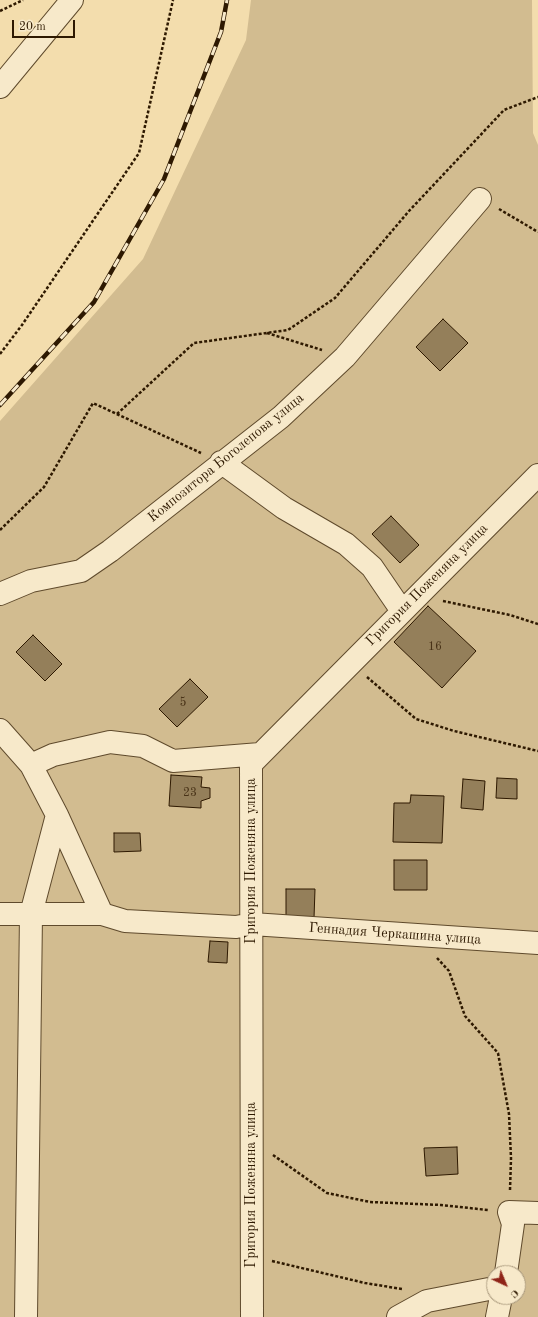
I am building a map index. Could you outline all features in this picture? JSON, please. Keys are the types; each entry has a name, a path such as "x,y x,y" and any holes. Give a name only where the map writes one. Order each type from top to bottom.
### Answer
{"street":[{"path":"0,86 72,0"},
{"name":"Композитора Боголепова улица","path":"0,594 31,581 81,571 110,551 221,462 281,417 346,357 480,199"},
{"path":"221,462 247,479 284,508 346,544 372,566 402,611"},
{"name":"Григория Поженяна улица","path":"252,1317 252,924 250,892 251,764 350,662 538,475"},
{"path":"0,730 30,765 57,815 102,914"},
{"path":"30,765 53,755 110,742 143,746 173,761 260,754"},
{"path":"26,1317 32,914 57,815"},
{"name":"Геннадия Черкашина улица","path":"0,914 102,914 125,922 236,926 252,924 538,943"},
{"path":"507,1265 513,1224 510,1212 538,1212"},
{"path":"398,1317 427,1301 486,1290"},
{"path":"497,1317 499,1305"}],"path":[{"path":"0,11 23,0"},
{"path":"0,354 22,325 139,153 173,0"},
{"path":"117,414 194,343 288,330 335,298 409,211 504,110 538,97"},
{"path":"480,199 538,232"},
{"path":"265,333 346,357"},
{"path":"0,530 44,487 93,403 221,462"},
{"path":"422,590 434,600 510,615 538,624"},
{"path":"350,662 416,719 454,731 538,751"},
{"path":"252,1140 327,1193 370,1202 441,1205 510,1212 511,1158 509,1114 498,1053 465,1016 449,971 414,935"},
{"path":"251,1247 270,1261 365,1283 410,1291"}],"shaded area":[{"path":"251,0 532,0 533,133 538,145 538,1317 0,1317 0,421 143,259 246,40"}],"building":[{"path":"443,319 468,343 440,371 416,347"},
{"path":"391,516 419,545 400,563 372,534"},
{"path":"428,606 476,651 442,688 394,642"},
{"path":"33,635 62,664 45,681 16,652"},
{"path":"190,679 208,697 177,727 159,709"},
{"path":"171,775 202,777 201,787 210,788 210,798 201,801 201,808 169,806"},
{"path":"497,778 517,779 517,799 496,798"},
{"path":"463,779 485,781 483,810 461,808"},
{"path":"411,795 444,796 442,843 393,842 394,803 410,803"},
{"path":"114,833 140,833 141,851 114,852"},
{"path":"394,860 427,860 427,890 394,890"},
{"path":"286,889 315,889 314,918 286,918"},
{"path":"210,941 228,942 227,963 208,962"},
{"path":"457,1147 458,1174 426,1176 424,1148"}],"railway":[{"path":"0,405 94,302 164,179 221,32 227,0"}]}
